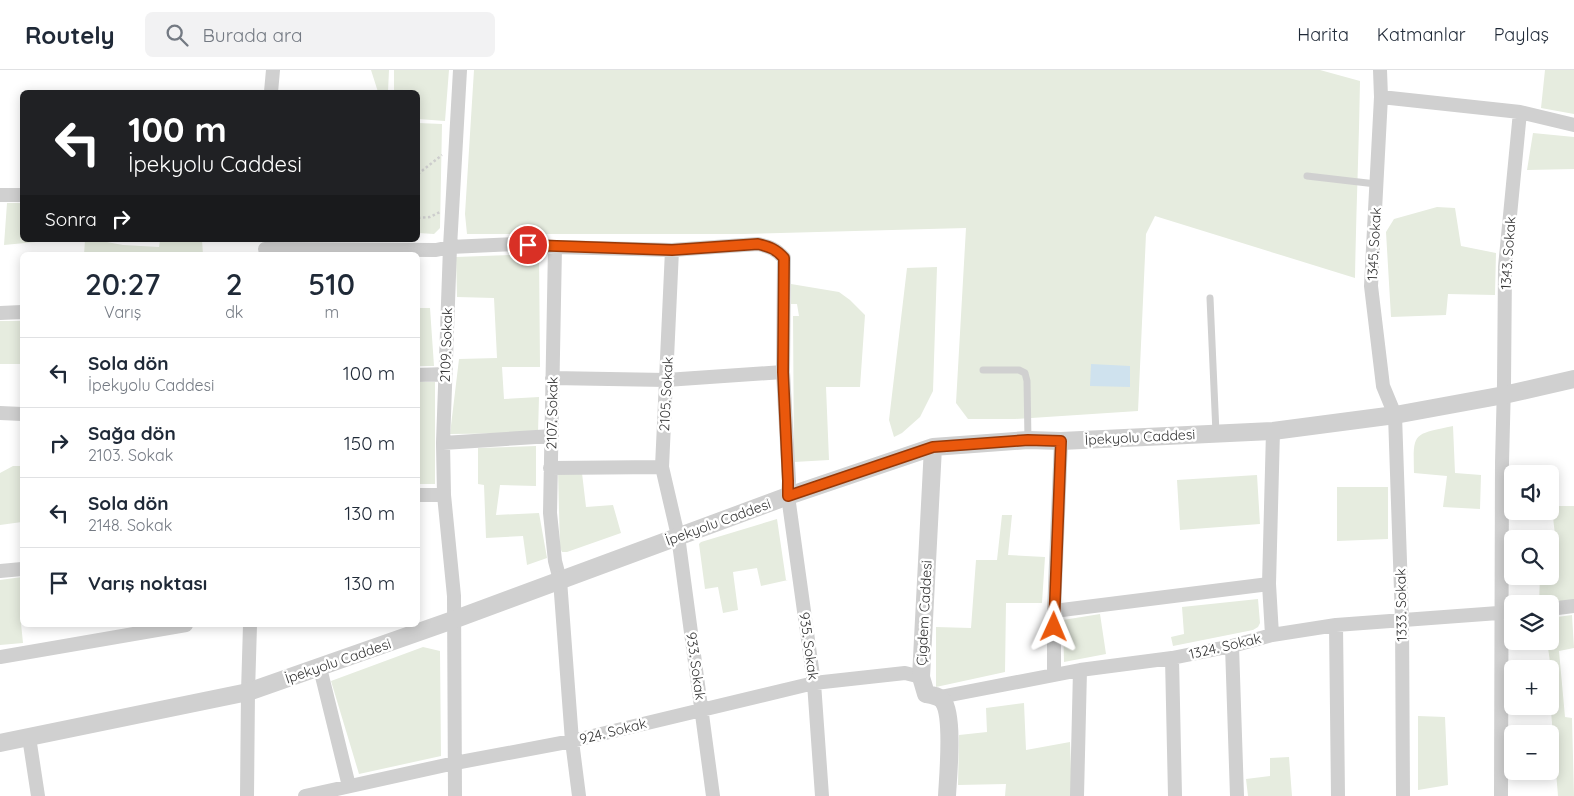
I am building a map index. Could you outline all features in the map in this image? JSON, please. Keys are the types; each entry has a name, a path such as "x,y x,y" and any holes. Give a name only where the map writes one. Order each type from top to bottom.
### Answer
{"street":[{"path":"271,90 273,70"},
{"name":"2109. Sokak","path":"456,796 454,596 444,495 443,443 450,247 460,70"},
{"name":"1345. Sokak","path":"1380,70 1381,97 1371,286 1383,386 1395,415"},
{"path":"1381,97 1520,112 1574,125"},
{"name":"1343. Sokak","path":"1506,595 1502,464 1505,266 1520,112"},
{"path":"0,195 20,196"},
{"path":"265,248 436,250 450,247 514,244 672,250"},
{"name":"935. Sokak","path":"672,250 758,244 772,247 784,258 783,372 788,496 814,683 822,796"},
{"name":"2107. Sokak","path":"555,246 550,513 555,561 560,580 572,741 579,796"},
{"name":"2105. Sokak","path":"672,250 662,467 678,536"},
{"path":"0,313 20,312"},
{"path":"552,378 666,380 783,372"},
{"path":"420,375 445,374"},
{"name":"İpekyolu Caddesi","path":"0,743 248,692 453,620 788,496 933,447 1028,440 1061,441 1273,431 1395,415 1504,395 1574,379"},
{"path":"0,413 20,414"},
{"name":"1333. Sokak","path":"1395,415 1402,620 1403,796"},
{"path":"1272,635 1270,584 1273,431"},
{"path":"443,443 552,436"},
{"path":"1054,674 1054,611 1061,441"},
{"name":"Çigdem Caddesi","path":"933,447 921,677 926,694 940,697"},
{"path":"550,468 662,467"},
{"path":"420,495 444,495"},
{"name":"933. Sokak","path":"678,536 713,796"},
{"path":"0,571 20,569"},
{"path":"1054,611 1270,584"},
{"path":"1559,607 1574,606"},
{"name":"1324. Sokak","path":"940,697 1054,674 1172,658 1232,646 1272,635 1336,625 1504,612"},
{"path":"1336,625 1338,796"},
{"path":"0,658 175,627"},
{"path":"247,796 250,627"},
{"path":"1232,646 1237,796"},
{"name":"1343. Sokak","path":"1501,796 1506,650"},
{"path":"1172,658 1175,796"},
{"path":"320,668 349,786"},
{"path":"1078,796 1080,670"},
{"name":"924. Sokak","path":"306,796 455,763 572,741 814,683 905,673 921,677"},
{"path":"940,697 945,703 950,733 947,796"},
{"path":"29,737 38,796"}],"lane":[{"path":"1307,176 1376,184"},
{"path":"1210,298 1216,434"},
{"path":"983,370 1019,370 1025,373 1027,381 1028,440"}],"path":[{"path":"420,172 456,143"},
{"path":"420,218 430,217 452,206"}],"shaded area":[{"path":"371,70 389,70 388,90 377,90"},
{"path":"394,70 449,70 445,121 420,119 420,90 394,90"},
{"path":"474,70 1320,70 1360,81 1355,278 1155,216 1146,234 1138,411 1015,419 968,419 956,403 966,228 744,234 467,234 465,214"},
{"path":"1545,70 1574,70 1574,114 1541,108"},
{"path":"420,123 442,124 440,228 434,234 420,233"},
{"path":"1533,133 1574,137 1574,169 1527,170"},
{"path":"7,203 20,203 20,242 36,242 4,245"},
{"path":"1437,207 1455,208 1461,246 1496,253 1495,295 1448,294 1446,315 1391,317 1386,232 1394,219"},
{"path":"85,242 159,247 160,242 202,242 203,252 84,252"},
{"path":"539,254 540,367 502,367 504,399 539,397 538,433 450,434 459,359 497,358 494,298 457,297 456,257"},
{"path":"937,267 933,391 920,417 902,433 894,437 889,420 907,268"},
{"path":"791,284 839,292 865,315 860,387 826,387 829,460 794,462 793,316 799,316 797,304 791,304"},
{"path":"420,308 430,308 434,366 420,366"},
{"path":"0,321 20,321 20,364 0,364"},
{"path":"420,382 435,382 435,484 420,484"},
{"path":"1453,426 1455,473 1481,475 1480,509 1443,507 1447,476 1414,473 1414,449 1418,437 1430,431"},
{"path":"536,446 536,486 500,485 496,515 539,513 547,558 527,565 523,536 486,538 484,485 478,484 478,448"},
{"path":"13,466 20,466 20,522 0,525 0,473"},
{"path":"558,471 582,473 586,507 613,505 621,533 567,552 562,552 560,548"},
{"path":"1257,475 1260,524 1180,530 1177,480"},
{"path":"1337,487 1388,487 1388,539 1337,541"},
{"path":"1559,506 1574,506 1574,601 1559,602 1559,595 1539,595 1540,585 1559,585 1559,530 1554,530 1553,520 1559,520"},
{"path":"1002,515 1012,515 1008,555 1045,557 1042,603 1006,603 1005,672 936,687 936,627 971,628 976,560 997,560"},
{"path":"777,519 786,580 788,580 761,586 757,568 733,572 738,610 723,613 718,587 705,589 699,544"},
{"path":"20,577 20,627 23,643 0,645 0,580"},
{"path":"1258,599 1260,623 1253,630 1173,646 1171,637 1184,634 1182,607"},
{"path":"1100,614 1106,654 1064,662 1063,620"},
{"path":"1572,615 1574,648 1559,651 1565,717 1572,718 1574,796 1558,796 1557,780 1559,780 1559,725 1552,725 1551,715 1559,715 1559,660 1550,660 1548,650 1559,650 1559,617"},
{"path":"423,647 440,651 441,756 359,774 331,681"},
{"path":"1024,703 1026,750 1070,742 1072,796 1005,796 1006,784 958,785 959,735 987,732 986,708"},
{"path":"1418,716 1445,717 1448,785 1418,790"},
{"path":"1289,757 1292,796 1248,796 1246,779 1270,776 1270,758"}],"water":[{"path":"1091,364 1130,366 1130,387 1090,386"}],"route":[{"path":"528,245 672,250 758,244 777,250 784,258 783,372 788,496 933,447 1028,440 1061,441 1054,627"}]}
